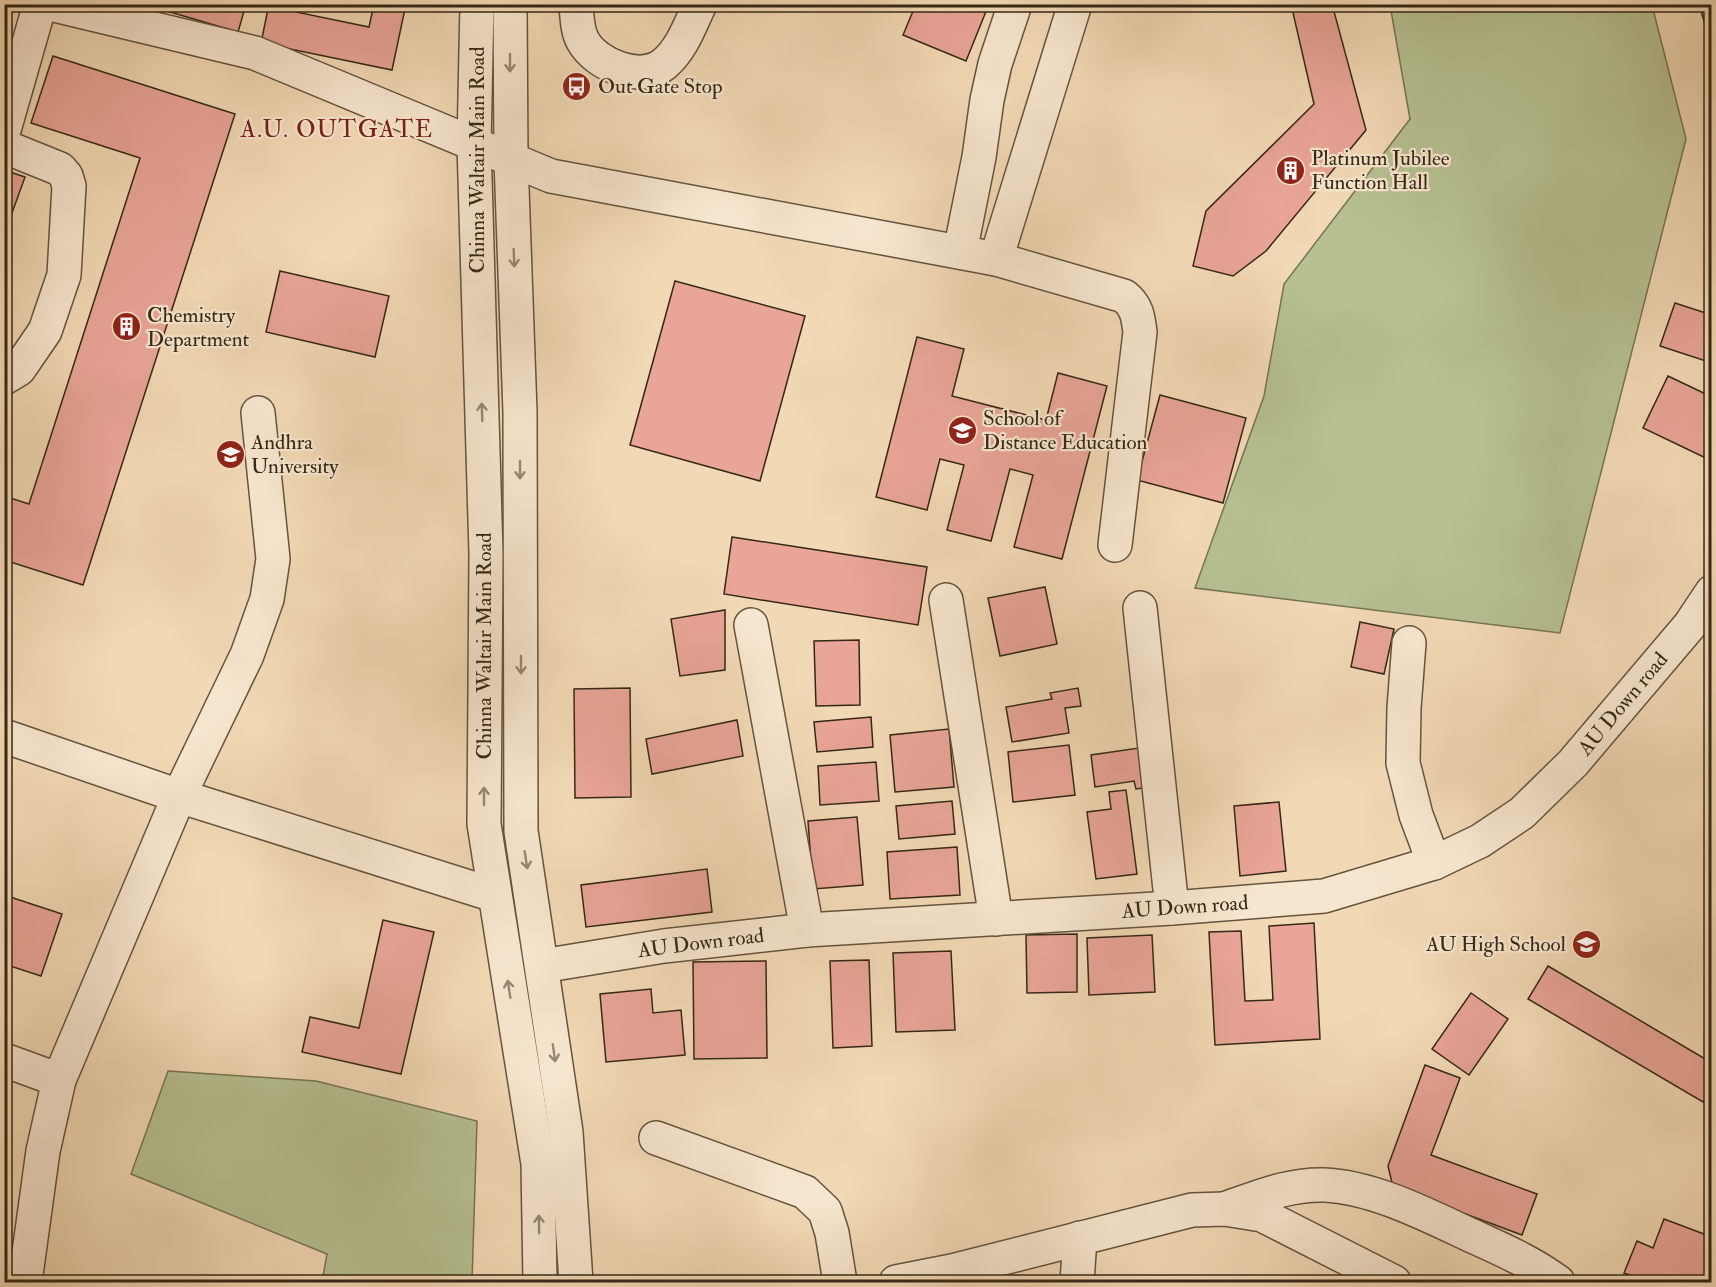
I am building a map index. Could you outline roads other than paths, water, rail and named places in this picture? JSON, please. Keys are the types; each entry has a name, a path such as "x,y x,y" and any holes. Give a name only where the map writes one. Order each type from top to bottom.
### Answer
{"street":[{"path":"4,130 40,4"},
{"path":"50,4 255,53 551,176 996,259 1124,296 1133,303 1138,314 1140,332 1114,545"},
{"name":"Chinna Waltair Main Road","path":"477,4 474,144 486,554 484,824 538,1164 540,1282"},
{"name":"Chinna Waltair Main Road","path":"510,4 511,160 519,412 521,831 566,1132 576,1282"},
{"path":"576,4 582,41 598,58 623,69 644,72 663,66 679,49 700,4"},
{"path":"960,252 979,157 987,100 995,64 1015,4"},
{"path":"996,259 1075,4"},
{"path":"4,144 60,169 66,176 69,186 64,275 45,331 18,369 4,378"},
{"path":"25,1282 44,1151 59,1080 179,796 247,655 267,598 273,559 258,413"},
{"name":"AU Down road","path":"542,966 664,946 807,930 1172,908 1324,896 1434,862 1480,841 1522,813 1579,755 1690,625 1712,592"},
{"path":"946,600 996,919"},
{"path":"1140,608 1172,908"},
{"path":"751,625 807,930"},
{"path":"1409,643 1403,763 1416,815 1434,862"},
{"path":"4,736 179,796 494,895"},
{"path":"4,1060 59,1080"},
{"path":"656,1138 805,1192 825,1210 832,1233 840,1282"},
{"path":"1225,1209 1286,1187 1324,1185 1355,1190 1405,1205 1534,1264 1558,1282"},
{"path":"922,1280 1192,1210 1225,1209 1262,1215 1394,1282"},
{"path":"1077,1282 1080,1238"}],"place":[{"name":"Out Gate Stop","path":"577,86"},
{"name":"Platinum Jubilee Function Hall","path":"1290,170"},
{"name":"Chemistry Department","path":"126,327"},
{"name":"School of Distance Education","path":"962,430"},
{"name":"Andhra University","path":"230,454"},
{"name":"AU High School","path":"1587,944"}],"district":[{"name":"A.U. OUTGATE","path":"337,129"}]}
